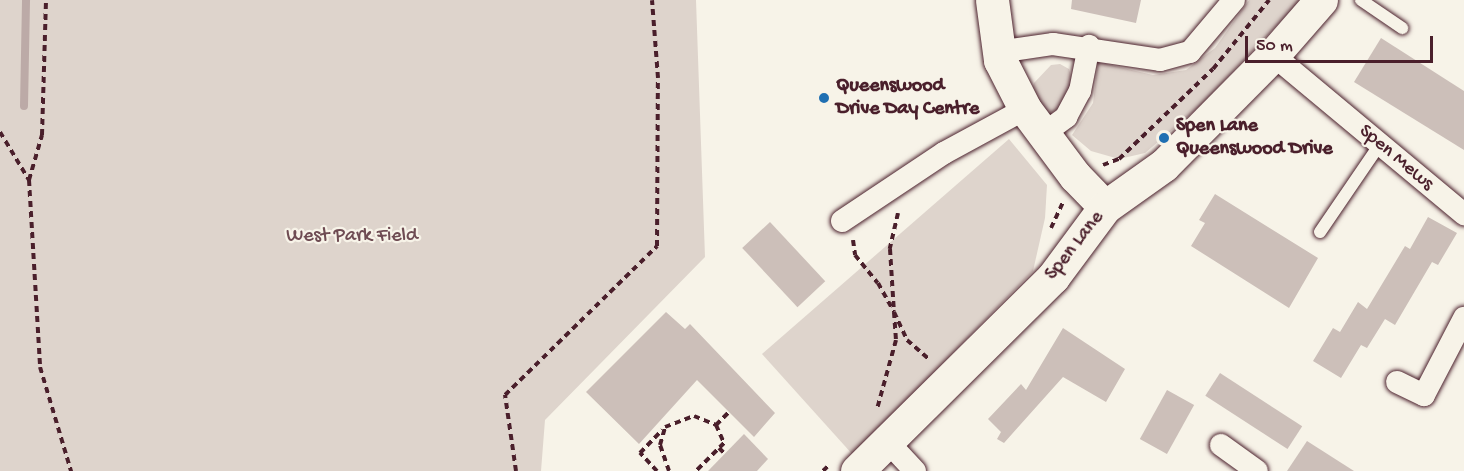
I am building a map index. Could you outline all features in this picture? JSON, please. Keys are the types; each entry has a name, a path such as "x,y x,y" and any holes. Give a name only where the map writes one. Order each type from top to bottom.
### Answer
{"street":[{"path":"992,0 998,52 1034,121 1075,176 1105,207"},
{"path":"998,52 1053,44 1089,46 1160,60 1190,52 1234,0"},
{"name":"Spen Lane","path":"857,471 882,427 1053,277 1105,207 1164,165 1273,55 1321,0"},
{"path":"847,228 912,174 1034,121 1066,117 1080,91 1089,46"},
{"name":"Spen Mews","path":"1273,55 1464,214"},
{"path":"1397,382 1424,395 1464,318"},
{"path":"882,427 915,471"},
{"path":"1221,445 1257,471"}],"lane":[{"path":"1361,0 1402,28"},
{"path":"1320,232 1380,144"}],"path":[{"path":"46,0 42,135 29,180 40,367 71,471"},
{"path":"516,471 505,395 657,246 658,78 652,0"},
{"path":"1075,176 1119,159 1213,69 1269,0"},
{"path":"0,132 29,180"},
{"path":"882,427 896,340 890,249 900,203 912,174"},
{"path":"847,228 855,255 878,283 907,340 932,362"},
{"path":"716,425 729,412"},
{"path":"657,471 640,453 665,427 694,416 716,425 724,443 696,471"},
{"path":"665,427 660,445 668,471"},
{"path":"719,448 725,454"}],"green space":[{"name":"West Park Field","path":"0,0 696,0 705,257 545,420 541,471 0,471"},
{"path":"1249,0 1301,0 1200,106 1145,153 1119,159 1091,151 1072,135 1093,103 1098,62 1153,75 1186,70 1215,48"},
{"path":"1060,64 1069,69 1072,80 1063,104 1053,112 1045,111 1032,91 1034,83 1051,65"},
{"path":"1009,139 1047,185 1045,218 1033,271 853,455 762,354"}],"building":[{"path":"1072,0 1141,0 1136,23 1071,9"},
{"path":"1381,38 1464,91 1464,150 1354,82"},
{"path":"1215,194 1318,258 1289,308 1191,246 1205,223 1199,220"},
{"path":"1428,217 1457,233 1438,265 1432,262 1395,325 1385,319 1367,348 1361,345 1341,378 1313,361 1333,328 1340,332 1358,302 1367,309 1405,246 1410,249"},
{"path":"770,222 825,281 797,307 742,248"},
{"path":"666,312 685,329 690,324 775,413 754,437 697,380 639,444 586,392"},
{"path":"1063,328 1125,369 1106,402 1063,377 1004,443 997,439 1001,432 988,419 1021,384 1026,390"},
{"path":"1220,373 1302,426 1287,449 1205,396"},
{"path":"1167,390 1194,405 1167,454 1140,439"},
{"path":"744,434 768,459 757,471 708,471"},
{"path":"1307,441 1354,471 1287,471"}],"waterway":[{"path":"24,106 26,0"}],"place":[{"name":"Queenswood Drive Day Centre","path":"824,98"},
{"name":"Spen Lane Queenswood Drive","path":"1164,138"}]}
